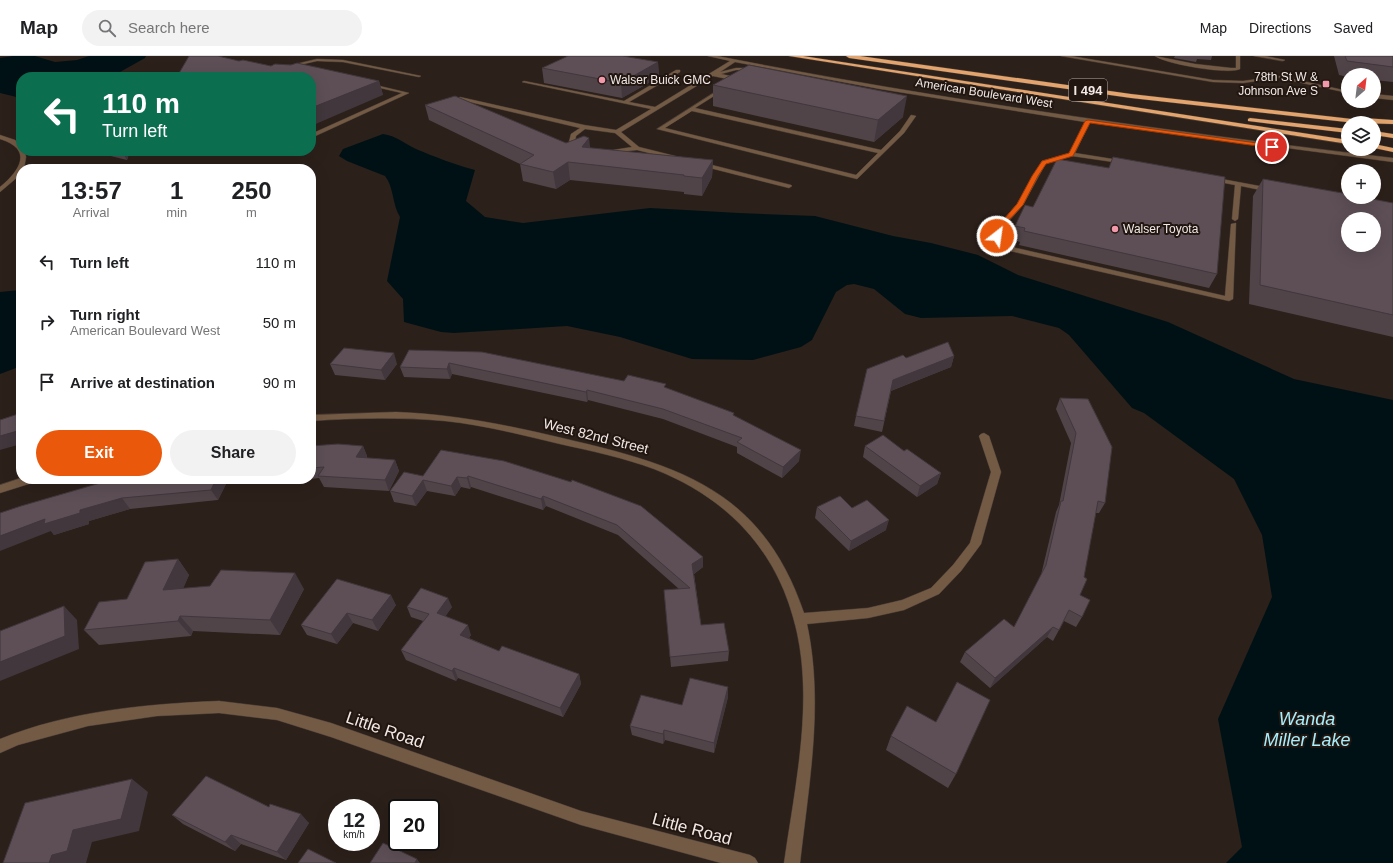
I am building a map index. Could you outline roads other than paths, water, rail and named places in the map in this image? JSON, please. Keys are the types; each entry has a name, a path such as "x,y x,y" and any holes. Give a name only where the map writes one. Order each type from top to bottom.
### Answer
{"highway":[{"name":"I 494","path":"792,56 995,88 1341,130"},
{"name":"I 494","path":"849,56 1037,84 1341,120"},
{"path":"995,88 1341,141"},
{"path":"1327,118 1393,122"},
{"name":"I 494","path":"1381,124 1393,125"},
{"path":"1381,135 1393,136"},
{"path":"1381,147 1393,150"}],"street":[{"path":"314,66 317,60 326,56"},
{"path":"292,72 286,69 334,56"},
{"name":"American Boulevard West","path":"710,56 846,82 1088,121 1257,144 1393,160"},
{"path":"1064,56 1213,81 1243,82 1279,74 1341,90"},
{"path":"1157,56 1169,61 1226,70 1238,70 1238,56"},
{"path":"1256,56 1283,60"},
{"path":"317,60 343,61 419,76"},
{"path":"617,132 734,61"},
{"path":"712,74 736,69 759,69 846,82"},
{"path":"625,102 678,71"},
{"path":"712,74 738,79 660,129 857,177 902,132 914,116"},
{"path":"524,82 657,109"},
{"path":"316,134 407,93 365,83"},
{"path":"1381,97 1393,98"},
{"path":"460,99 584,127 617,132 638,148 689,161"},
{"path":"692,109 883,152"},
{"path":"1072,154 1088,121"},
{"path":"584,127 573,135 572,142 578,147 592,152"},
{"path":"0,137 13,141 16,144"},
{"name":"American Boulevard West","path":"1257,144 1393,167"},
{"path":"604,152 616,152 638,148"},
{"path":"1129,164 1072,154 1044,162 1020,205 1006,220 997,236 1000,244 1010,249 1229,299 1238,184"},
{"path":"696,163 789,186"},
{"path":"0,190 16,177"},
{"path":"1202,178 1276,191"},
{"name":"West 82nd Street","path":"316,418 387,416 453,420 502,427 621,454 661,468 699,486 732,509 758,536 783,575 800,619 807,659 810,696 792,863"},
{"path":"800,619 868,613 904,605 935,591 957,568 975,544 996,472 984,436"},
{"path":"0,489 16,484"},
{"name":"Little Road","path":"0,746 17,739 88,720 157,710 219,707 277,714 330,730 581,818 750,863"}],"water":[{"path":"13,56 35,56 55,62 77,60 89,56 146,56 120,72 16,72 16,97 0,93 0,58"},
{"name":"Wanda Miller Lake","path":"383,134 396,138 431,155 475,170 466,201 485,217 523,223 650,208 815,216 893,236 931,243 978,255 1018,275 1168,322 1294,379 1393,400 1393,863 1226,863 1242,847 1218,719 1272,597 1262,535 1234,479 1144,413 1132,408 1069,335 1059,328 1012,316 921,318 905,314 874,289 854,284 847,285 836,292 812,340 801,347 753,360 692,359 620,337 567,326 454,333 441,332 404,322 403,299 387,281 400,217 397,212 390,185 385,176 347,161 339,156 343,149"},
{"path":"16,290 16,368 0,374 0,292"}],"place":[{"name":"Walser Buick GMC","path":"602,80"},
{"name":"78th St W & Johnson Ave S","path":"1326,84"},
{"name":"Walser Toyota","path":"1115,229"}]}
